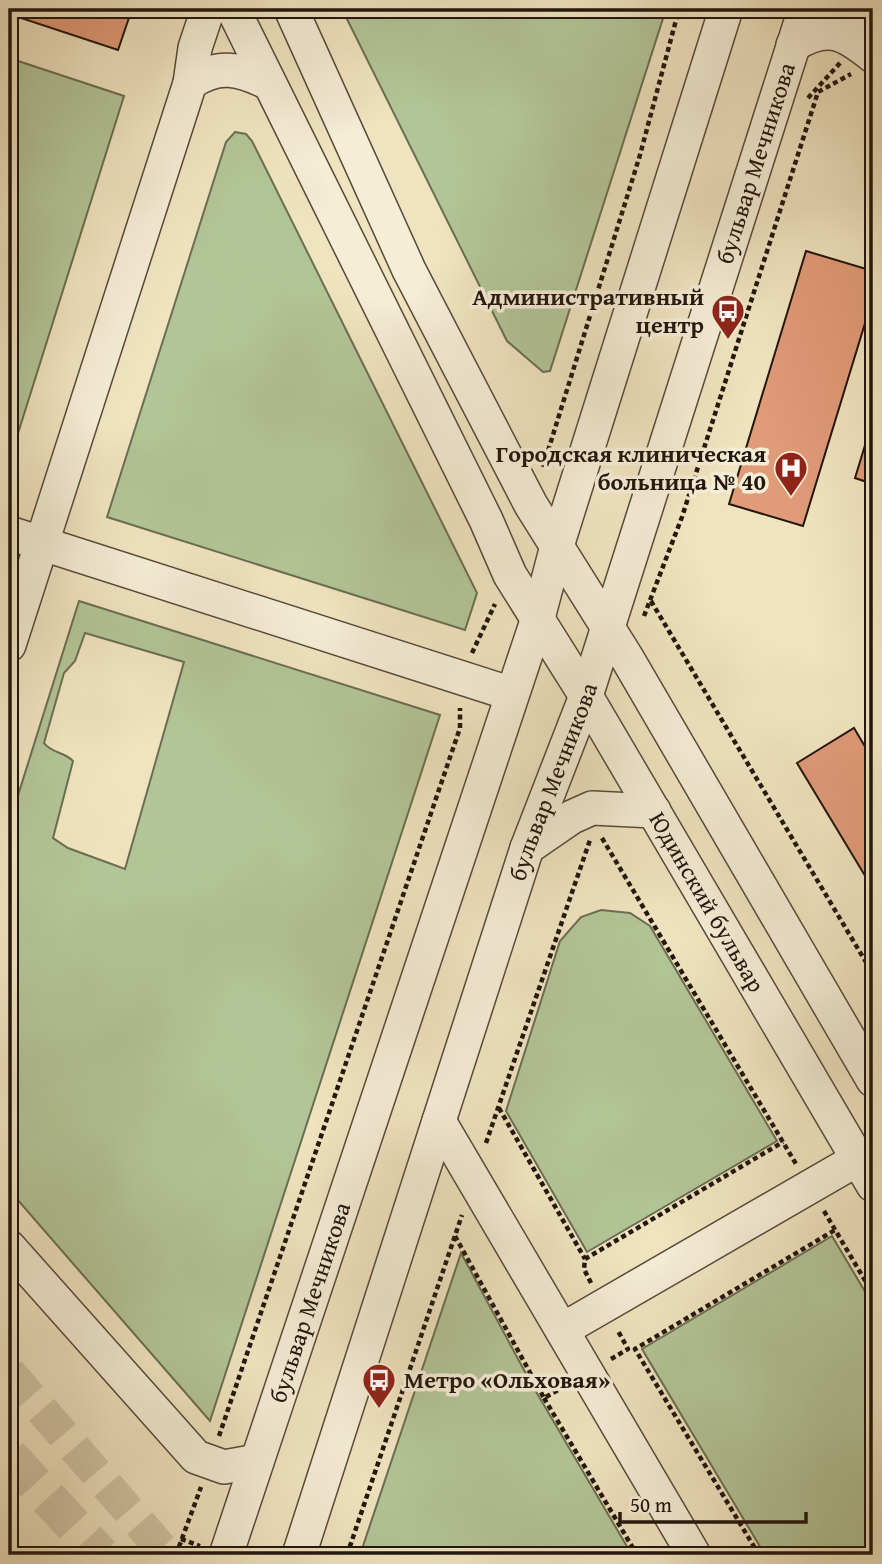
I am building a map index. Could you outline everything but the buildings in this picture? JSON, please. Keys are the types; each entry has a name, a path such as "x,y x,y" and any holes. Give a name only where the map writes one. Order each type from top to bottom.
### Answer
{"street":[{"path":"9,645 190,83 195,48 208,9"},
{"name":"Юдинский бульвар","path":"233,9 486,520 510,575 586,696 866,1172"},
{"path":"292,9 409,270 531,505 607,624 873,1080"},
{"name":"бульвар Мечникова","path":"226,1555 538,618 557,547 726,9"},
{"name":"бульвар Мечникова","path":"299,1555 527,848 586,696 805,9"},
{"path":"856,9 870,58"},
{"path":"793,46 814,32 832,32 854,41 870,58"},
{"path":"190,83 202,74 222,69 242,70 268,83"},
{"path":"9,533 512,694"},
{"path":"527,848 572,817 594,818 654,811"},
{"path":"439,1121 694,1555"},
{"path":"562,1330 809,1186 866,1172"},
{"path":"9,1247 181,1443 210,1463 237,1467 257,1461"}],"path":[{"path":"531,505 640,155 679,9"},
{"path":"627,658 682,517 818,92 870,58"},
{"path":"176,1555 210,1463 460,728 460,677 510,575"},
{"path":"650,601 873,974"},
{"path":"347,1555 594,818"},
{"path":"594,818 873,1294"},
{"path":"499,1107 586,1259"},
{"path":"628,1349 635,1349 835,1230"},
{"path":"635,1349 759,1555"},
{"path":"544,1398 637,1555"}],"green space":[{"path":"342,9 666,9 550,371 543,372 507,341"},
{"path":"9,58 124,96 9,462"},
{"path":"235,132 246,134 252,141 477,593 465,630 107,517 226,142"},
{"path":"79,601 440,715 210,1421 9,1190 9,824","holes":["85,633 184,662 125,869 68,848 53,838 73,761 44,743 64,673 75,661"]},
{"path":"601,910 630,913 650,926 777,1141 587,1252 506,1111 560,941 581,917"},
{"path":"832,1236 873,1305 873,1555 765,1555 642,1349"},
{"path":"461,1253 531,1383 632,1555 360,1555"}],"tunnel":[{"path":"9,1372 167,1555"},
{"path":"9,1456 101,1555"}],"place":[{"name":"Административный центр","path":"728,341"},
{"name":"Городская клиническая больница № 40","path":"791,498"},
{"name":"Метро «Ольховая»","path":"379,1410"}]}
